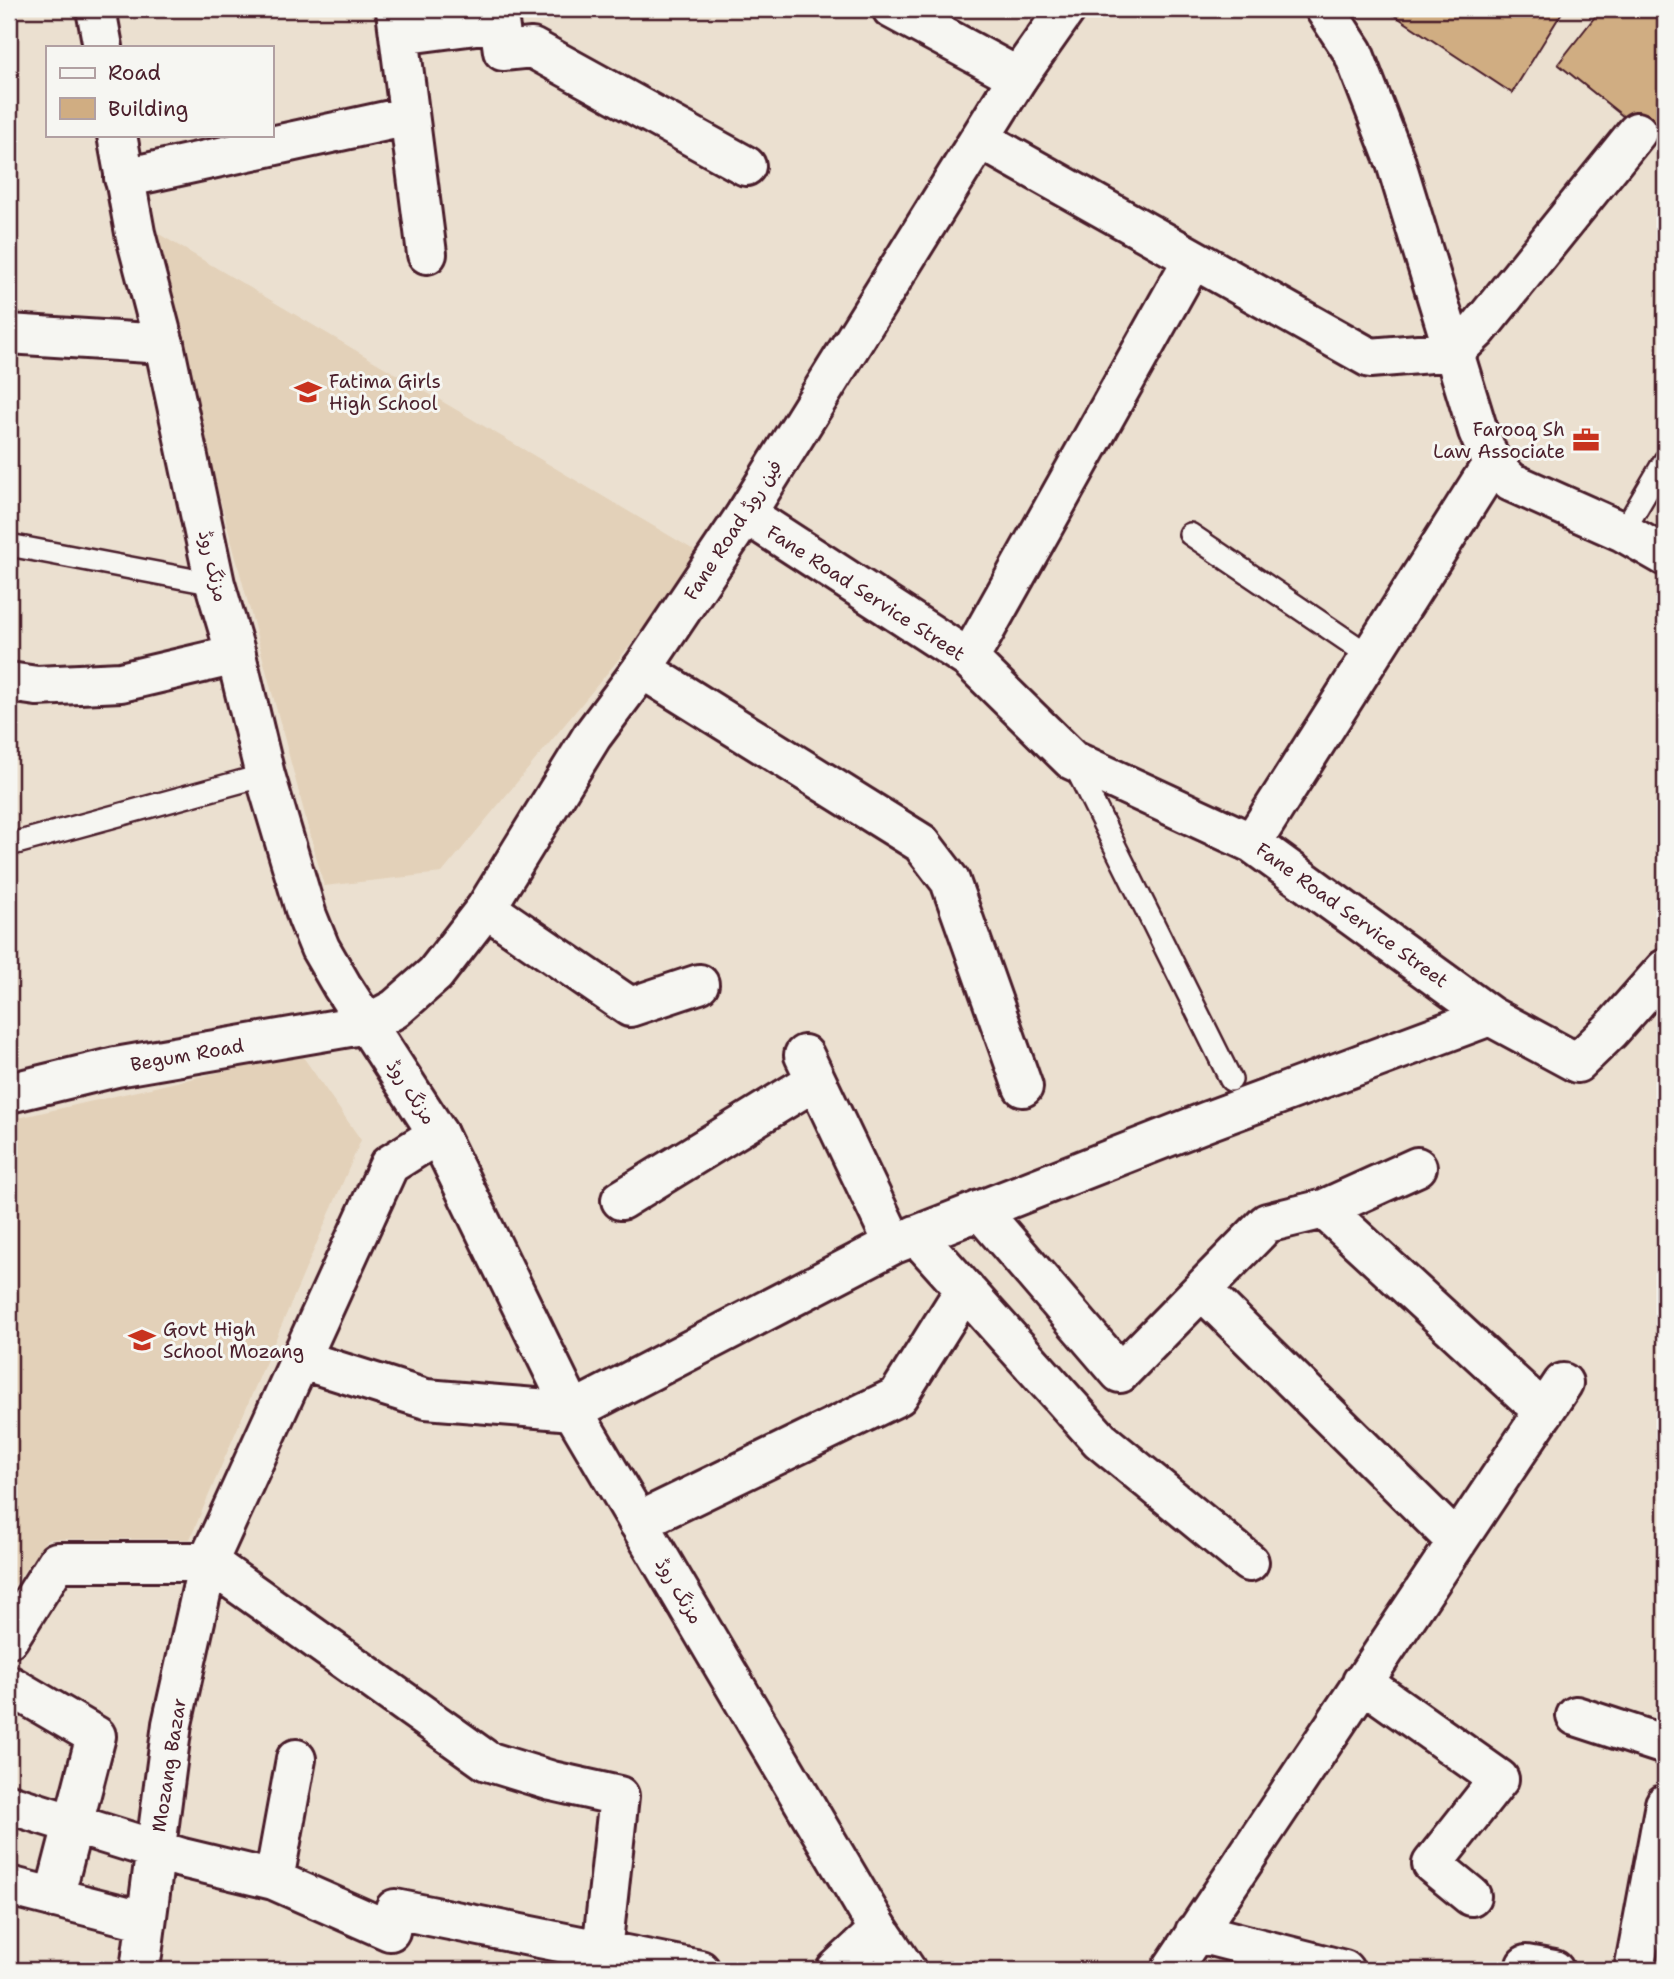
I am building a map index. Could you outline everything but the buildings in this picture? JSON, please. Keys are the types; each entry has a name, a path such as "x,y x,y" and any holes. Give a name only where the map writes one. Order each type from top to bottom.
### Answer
{"street":[{"path":"96,9 103,46"},
{"path":"892,9 1018,78"},
{"name":"Fane Road فین روڈ","path":"368,1024 396,1009 435,974 486,908 592,736 642,668 746,514 1018,78 1066,9"},
{"path":"1325,9 1353,52 1396,163 1478,431 1492,464 1511,482 1623,532 1665,556"},
{"path":"427,254 397,22 499,22 503,51 532,48 746,166"},
{"path":"124,178 409,116"},
{"path":"980,139 1370,358 1455,351 1478,329 1637,132"},
{"name":"مزنگ روڈ","path":"117,136 124,178 164,344 215,584 236,655 265,775 307,916 320,948 438,1134 573,1411 879,1930 906,1970"},
{"path":"968,659 1193,260"},
{"path":"9,334 164,344"},
{"path":"1252,843 1492,464"},
{"name":"Fane Road Service Street","path":"746,514 968,659 1072,760 1252,843 1490,1016 1577,1063 1611,1030 1665,969"},
{"path":"9,682 37,686 121,682 236,655"},
{"path":"642,668 921,843 950,881 1023,1087"},
{"path":"486,908 630,1007 699,984"},
{"path":"299,1359 426,1399 573,1411 905,1239 1220,1116 1490,1016"},
{"name":"Begum Road","path":"9,1093 116,1067 368,1024"},
{"path":"621,1200 810,1068 905,1239 965,1289 1100,1440 1249,1562"},
{"name":"Mozang Bazar","path":"140,1970 172,1724 208,1562 389,1165 438,1134"},
{"path":"980,1210 1120,1373 1268,1223 1324,1209 1417,1167"},
{"path":"1171,1970 1553,1398 1324,1209"},
{"path":"638,1522 898,1396 965,1289"},
{"path":"1203,1291 1457,1542"},
{"path":"9,1638 57,1562 208,1562 487,1761 552,1781 619,1796 600,1961"},
{"path":"1362,1682 1499,1779 1432,1864 1471,1896"},
{"path":"9,1685 96,1736 54,1898"},
{"path":"1576,1716 1665,1745"},
{"path":"274,1880 296,1759"},
{"path":"9,1804 182,1858 274,1880 390,1931 395,1909 600,1961 700,1970"},
{"path":"1634,1970 1665,1804"},
{"path":"9,1886 146,1922"},
{"path":"836,1970 879,1930"},
{"path":"1195,1932 1344,1970"}],"lane":[{"path":"1623,532 1665,460"},
{"path":"1190,534 1370,656"},
{"path":"9,545 215,584"},
{"path":"1072,760 1231,1080"},
{"path":"9,845 265,775"}],"shaded area":[{"name":"Fatima Girls High School","path":"147,227 704,556 442,873 324,886"},
{"name":"Govt High School Mozang","path":"301,1054 361,1140 190,1539 47,1539 9,1592 9,1120"}],"place":[{"name":"Fatima Girls High School","path":"308,392"},
{"name":"Farooq Sh Law Associate","path":"1586,440"},
{"name":"Govt High School Mozang","path":"142,1340"}]}
